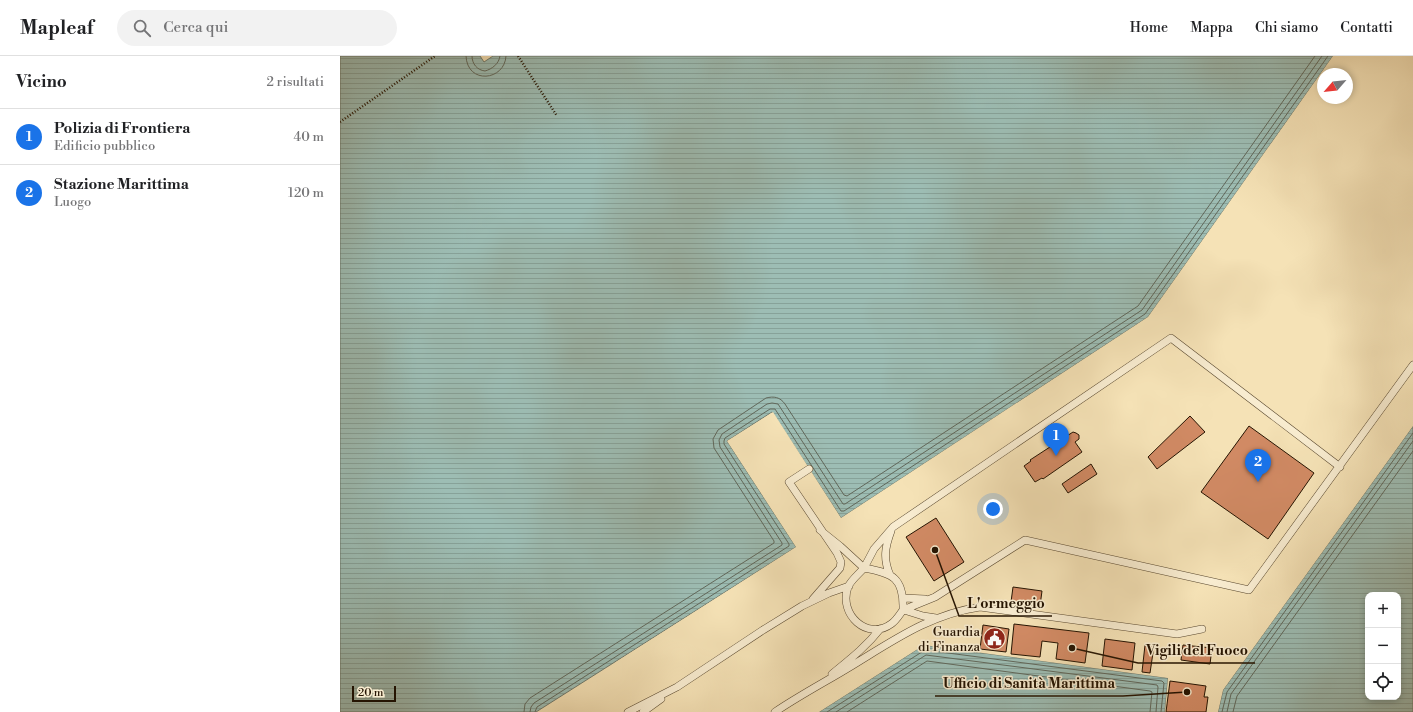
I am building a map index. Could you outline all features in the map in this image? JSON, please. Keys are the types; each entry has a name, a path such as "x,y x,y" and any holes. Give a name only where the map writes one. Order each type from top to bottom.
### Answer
{"lane":[{"path":"880,629 867,628 855,622 848,611 846,598 849,586 864,568 874,549 892,527 1171,338 1340,467"},
{"path":"813,689 860,651 880,629 891,624 903,610 935,597 1025,540 1249,590 1413,365"},
{"path":"810,469 789,482 820,530 837,553 841,562 840,568 810,602"},
{"path":"890,575 886,566 885,552 892,527"},
{"path":"820,530 864,568 883,571 897,581 902,589 904,598 903,610"},
{"path":"643,712 677,687 763,630 810,602 849,586"},
{"path":"904,598 922,600 935,597"},
{"path":"775,712 904,633 937,618 962,610 980,608 1177,634 1202,629"},
{"path":"903,610 923,616 937,618"},
{"path":"628,712 677,687"}],"path":[{"path":"340,122 434,56"},
{"path":"518,56 557,116"}],"water":[{"path":"340,56 480,56 484,62 493,56 1333,56 1324,68 1317,68 1317,79 1148,317 841,518 772,412 727,441 796,547 536,712 340,712"},
{"path":"1413,426 1413,712 1218,712 1223,690"},
{"path":"924,645 1168,678 1165,712 819,712"}],"pier":[{"path":"1333,56 1335,56 1327,68 1324,68"},
{"path":"1317,79 1317,81 1150,318 842,519 839,519 772,414 730,442 797,548 617,663 616,662 796,547 727,441 773,412 841,518 1148,317"},
{"path":"1411,424 1413,424 1413,426 1223,690 1218,712 1216,712 1221,689"},
{"path":"923,643 1168,676 1170,678 1167,712 1165,712 1168,678 924,645 817,712"}],"building":[{"path":"1190,416 1205,432 1157,469 1148,457"},
{"path":"1249,426 1314,473 1268,539 1201,492"},
{"path":"1073,432 1079,435 1079,439 1075,442 1082,452 1043,479 1042,478 1035,482 1024,466 1031,461 1030,460"},
{"path":"1091,464 1097,474 1068,493 1062,484"},
{"path":"936,518 964,562 934,581 906,537"},
{"path":"1013,587 1042,591 1040,606 1011,602"},
{"path":"1014,624 1089,633 1085,663 1056,659 1058,643 1042,641 1040,657 1011,654"},
{"name":"Guardia di Finanza","path":"983,625 1009,629 1006,652 980,649"},
{"path":"1105,639 1135,643 1132,670 1102,666"},
{"path":"1145,645 1154,646 1150,673 1142,672"},
{"path":"1183,645 1212,648 1210,664 1181,660"},
{"path":"1170,681 1206,686 1204,697 1208,697 1206,712 1166,712"}],"place":[{"name":"Polizia di Frontiera","path":"1056,456"},
{"name":"Stazione Marittima","path":"1258,482"},
{"name":"L'ormeggio","path":"935,550"},
{"name":"Guardia di Finanza","path":"995,639"},
{"name":"Vigili del Fuoco","path":"1072,648"},
{"name":"Ufficio di Sanità Marittima","path":"1187,692"}]}
